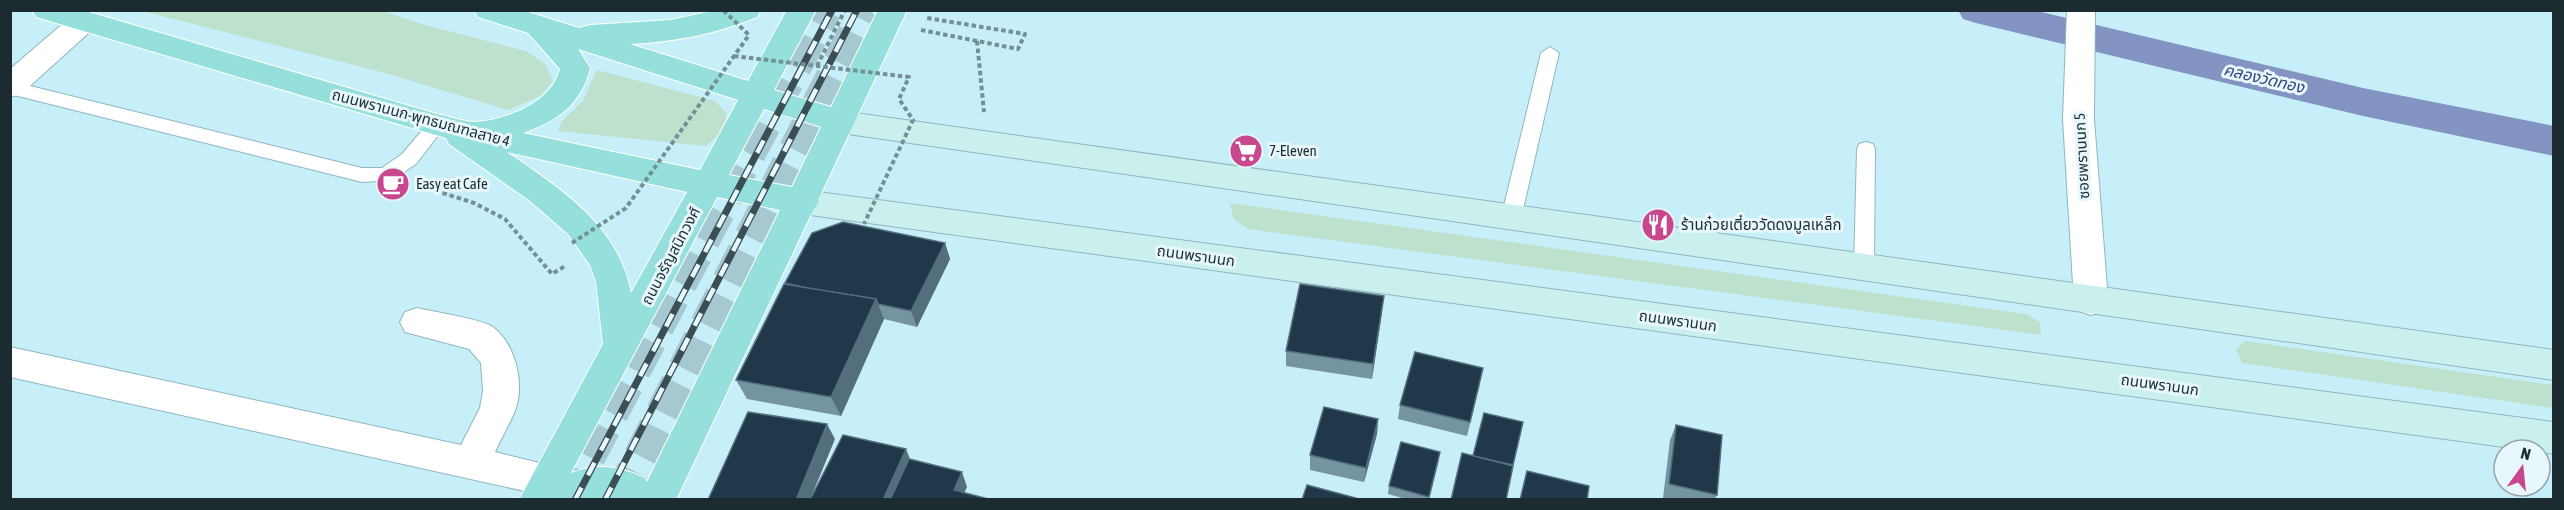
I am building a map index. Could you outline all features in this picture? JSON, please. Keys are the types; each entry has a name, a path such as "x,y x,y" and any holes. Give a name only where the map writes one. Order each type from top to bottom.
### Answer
{"main road":[{"name":"ถนนพรานนก-พุทธมณฑลสาย 4","path":"46,10 453,129 803,202"},
{"path":"488,10 841,122 2553,365"},
{"path":"550,30 669,32 700,27 747,10"},
{"name":"ถนนจรัญสนิทวงศ์","path":"546,493 802,10"},
{"path":"657,500 841,122 903,19"},
{"path":"453,129 527,119 553,105 570,87 575,68 550,30"},
{"path":"453,129 547,198 576,221 588,236 606,262 621,349"},
{"name":"ถนนพรานนก","path":"803,202 2553,438"},
{"path":"546,493 606,480 632,490 635,500"}],"street":[{"name":"ซอยพรานนก 5","path":"2081,10 2077,49 2080,142 2091,301"},
{"path":"10,87 83,22"},
{"path":"417,322 480,337 498,358 501,391 498,409 470,464"},
{"path":"10,362 470,464 546,493"}],"lane":[{"path":"1511,218 1550,53"},
{"path":"10,87 362,175 385,175 453,129"},
{"path":"1864,269 1866,149"}],"path":[{"path":"572,243 626,208 749,35 723,10"},
{"path":"817,66 845,10"},
{"path":"903,19 977,41 1018,49 1025,34 934,19"},
{"path":"977,41 984,115"},
{"path":"734,56 909,77 899,99 913,120 864,224"}],"green space":[{"path":"142,11 383,11 425,25 526,51 545,64 553,81 540,96 508,110 385,73"},
{"path":"597,70 715,101 727,114 724,130 706,146 558,131 562,121 583,101"},
{"path":"1230,203 2026,314 2040,322 2041,335 1248,229 1233,218"},
{"path":"2245,341 2553,385 2553,408 2242,363 2236,350"}],"building":[{"path":"843,222 945,243 911,311 878,304 876,299 785,283 812,233"},
{"path":"784,284 876,299 831,397 736,380"},
{"path":"1300,284 1384,296 1373,364 1286,351"},
{"path":"1415,352 1483,368 1470,422 1400,405"},
{"path":"1324,407 1378,419 1366,468 1310,455"},
{"path":"748,412 827,424 796,500 708,500"},
{"path":"1484,413 1523,422 1513,465 1473,456"},
{"path":"1676,425 1722,435 1717,495 1669,484"},
{"path":"843,435 906,449 883,500 810,500"},
{"path":"1401,442 1440,452 1429,497 1389,486"},
{"path":"1462,453 1513,466 1506,500 1451,500"},
{"path":"909,459 962,472 954,490 992,500 890,500"},
{"path":"1527,471 1589,486 1587,500 1520,500"},
{"path":"1307,485 1356,498 1356,500 1302,500"}],"waterway":[{"name":"คลองวัดทอง","path":"1976,10 2363,102 2554,141"}],"tunnel":[{"path":"566,500 825,10"},
{"path":"618,500 866,10"}],"railway":[{"path":"575,500 832,10"},
{"path":"605,500 857,10"}],"place":[{"name":"7-Eleven","path":"1246,151"},
{"name":"Easy eat Cafe","path":"393,184"},
{"name":"ร้านก๋วยเตี๋ยววัดดงมูลเหล็ก","path":"1658,225"}]}
